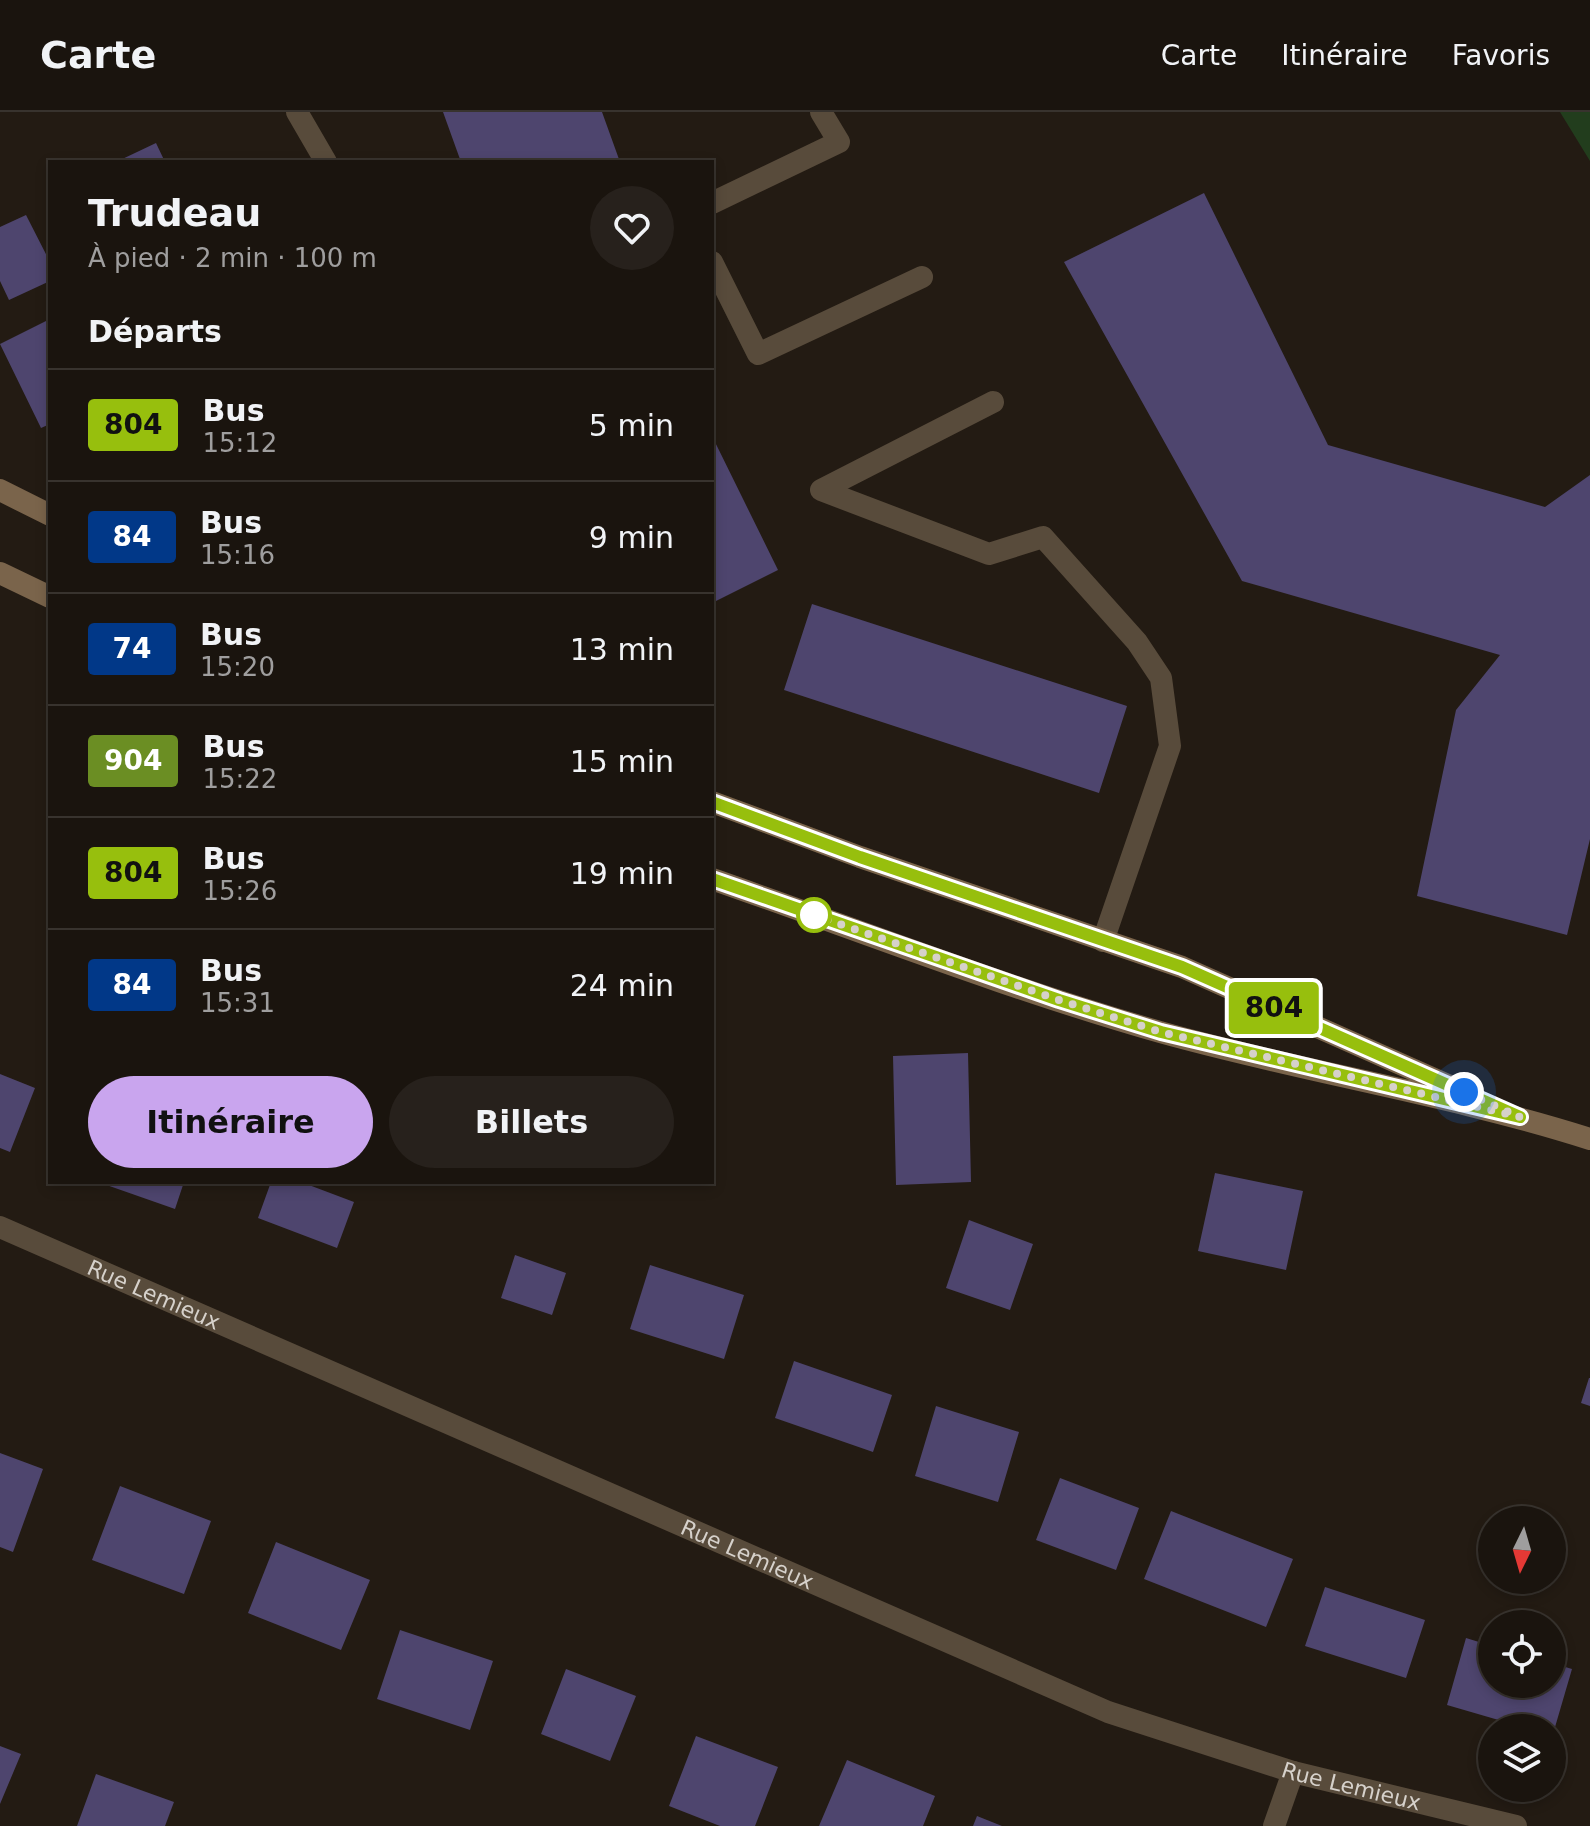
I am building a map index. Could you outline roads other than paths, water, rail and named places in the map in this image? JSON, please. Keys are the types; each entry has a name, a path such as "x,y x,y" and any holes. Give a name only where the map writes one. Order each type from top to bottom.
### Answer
{"main road":[{"path":"0,490 48,514"},
{"path":"0,573 48,596"},
{"path":"714,803 1182,967 1520,1117"},
{"path":"714,880 1059,1000 1161,1032 1520,1117 1590,1139"}],"street":[{"path":"297,112 325,160"},
{"path":"714,202 839,142 821,112"},
{"path":"714,266 758,354 922,277"},
{"path":"993,402 821,490 989,554 1043,537 1137,642 1161,678 1170,746 1103,941"},
{"name":"Rue Lemieux","path":"0,1227 1108,1712 1293,1772 1516,1826"},
{"path":"1274,1826 1293,1772"}]}
